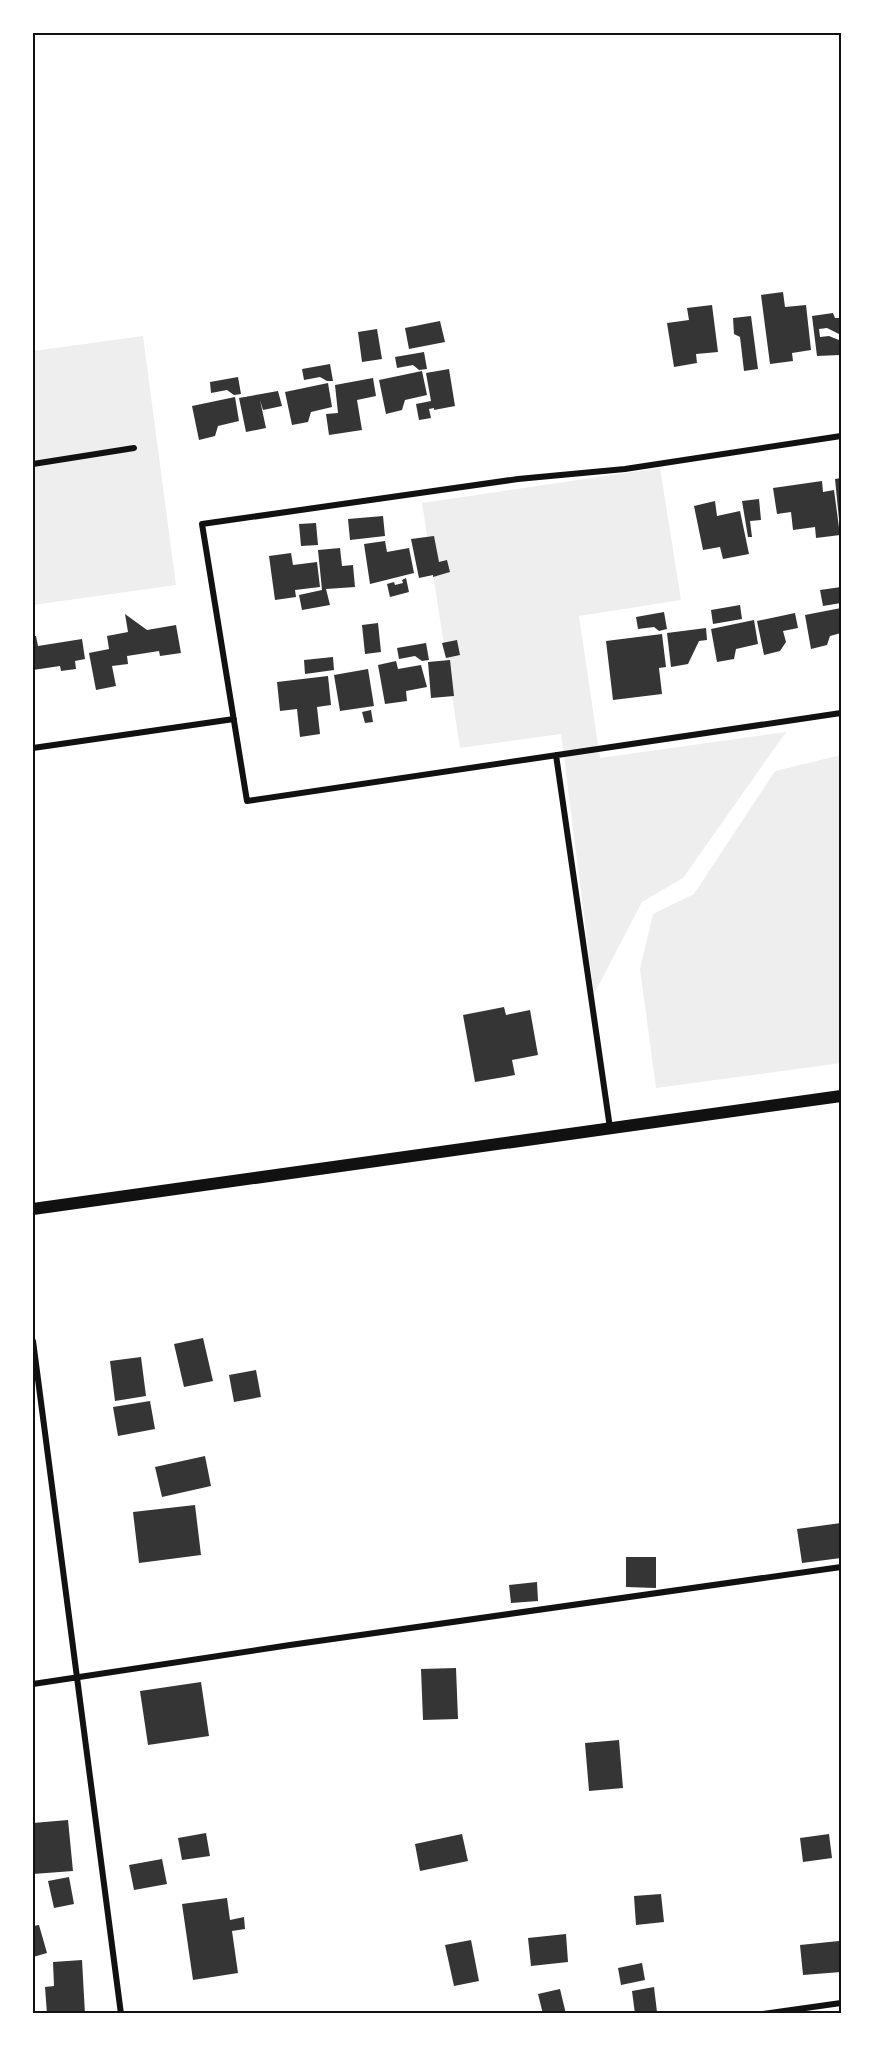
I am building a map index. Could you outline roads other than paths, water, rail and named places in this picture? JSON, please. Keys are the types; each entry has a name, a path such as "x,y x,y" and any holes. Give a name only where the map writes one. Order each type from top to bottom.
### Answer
{"main road":[{"path":"33,1209 841,1096"}],"street":[{"path":"841,436 625,468 518,479 202,524 247,801 841,713"},
{"path":"33,464 134,448"},
{"path":"33,748 234,719"},
{"path":"556,756 610,1128"},
{"path":"33,1341 121,2014"},
{"path":"33,1684 841,1567"},
{"path":"763,2014 841,2003"}]}
